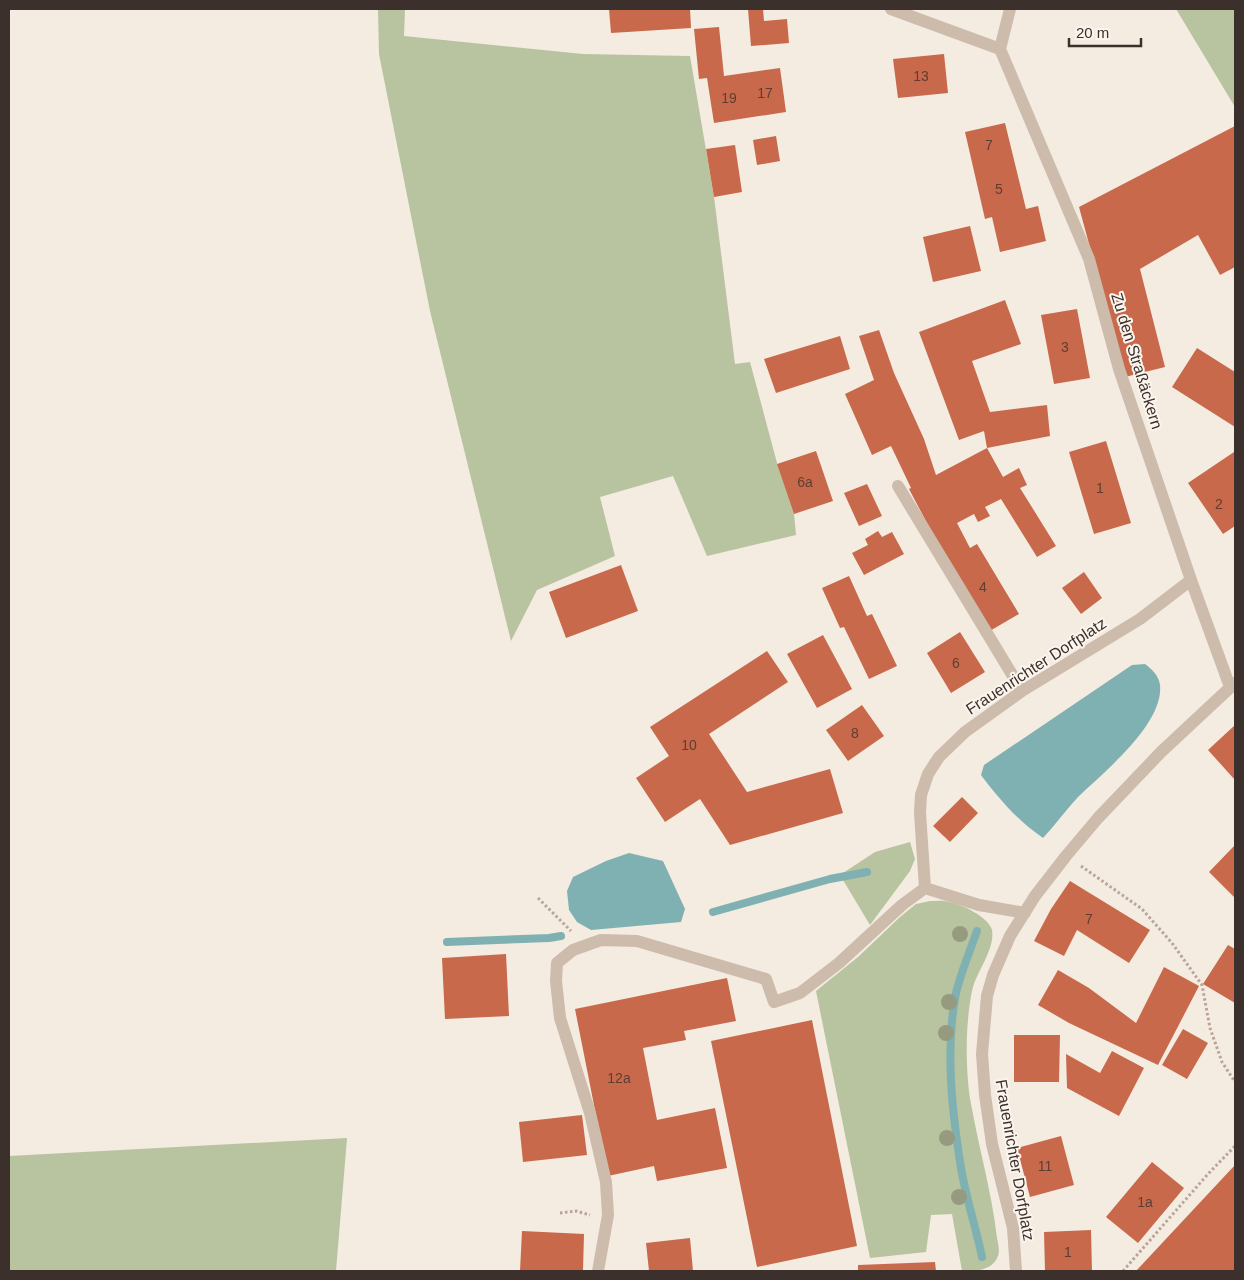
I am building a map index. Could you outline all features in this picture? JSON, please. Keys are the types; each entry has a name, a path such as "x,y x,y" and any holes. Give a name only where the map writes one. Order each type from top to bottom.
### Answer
{"street":[{"path":"891,9 1000,49 1010,9"},
{"name":"Zu den Straßäckern","path":"1000,49 1089,259 1119,369 1191,580 1233,685"},
{"path":"898,486 1022,691"},
{"name":"Frauenrichter Dorfplatz","path":"925,888 920,813 921,795 928,774 939,757 965,732 1022,691 1140,619 1191,580"},
{"name":"Frauenrichter Dorfplatz","path":"1016,1271 1013,1228 992,1144 985,1095 982,1054 987,996 993,975 1010,936 1024,913 1066,856 1098,818 1161,752 1233,685"},
{"path":"598,1271 608,1214 606,1182 590,1112 560,1018 556,981 557,963 573,950 601,940 637,940 766,979 774,1002 800,993 839,963 902,905 925,888 979,905 1024,913"}],"path":[{"path":"1066,856 1142,909 1172,943 1202,985 1210,1028 1222,1062 1235,1082"},
{"path":"538,898 586,945"},
{"path":"1123,1271 1235,1146"},
{"path":"560,1213 576,1211 606,1223"}],"green space":[{"path":"378,9 405,9 404,36 583,54 690,56 714,197 735,364 750,362 777,463 794,514 796,535 707,556 673,476 600,497 615,556 537,590 511,641 430,311 379,54"},
{"path":"1176,9 1235,9 1235,107"},
{"path":"910,842 915,859 910,871 870,925 840,875 875,852"},
{"path":"930,901 947,901 967,908 986,920 992,930 989,952 973,987 967,1029 969,1091 992,1204 999,1249 998,1256 992,1265 978,1270 962,1271 952,1214 931,1215 926,1252 870,1258 816,991 858,957 916,904"},
{"path":"347,1138 336,1271 9,1271 9,1156"}],"water":[{"path":"1145,664 1155,673 1160,685 1159,700 1153,715 1143,731 1130,746 1078,797 1043,838 1017,817 995,793 981,775 984,765 1132,665"},
{"path":"629,853 663,861 685,909 681,922 591,930 577,922 569,910 567,891 573,877 606,861"}],"building":[{"path":"609,9 690,9 691,28 611,33"},
{"path":"748,9 763,9 764,21 787,19 789,43 751,46"},
{"path":"719,27 724,76 780,68 786,112 714,123 707,78 699,79 694,29"},
{"path":"944,54 948,93 898,98 893,59"},
{"path":"1005,123 1026,209 1038,206 1046,241 1000,252 992,217 985,219 965,132"},
{"path":"1235,126 1235,267 1220,275 1198,235 1140,269 1165,367 1125,377 1079,207"},
{"path":"776,136 780,161 757,165 753,140"},
{"path":"735,145 742,192 714,197 706,149"},
{"path":"970,226 981,271 933,282 923,237"},
{"path":"1005,300 1021,344 972,361 990,412 1047,405 1050,436 987,448 984,431 959,440 919,332"},
{"path":"1077,309 1090,378 1054,384 1041,315"},
{"path":"879,330 894,373 924,439 936,475 987,448 1003,477 1019,468 1027,485 1020,488 1056,546 1037,557 1001,499 985,507 990,516 978,522 974,514 957,523 970,548 977,544 1019,614 988,632 947,561 909,489 911,488 891,446 872,455 845,394 874,380 859,336"},
{"path":"840,336 850,369 776,393 764,359"},
{"path":"1197,348 1235,372 1235,427 1172,387"},
{"path":"1106,441 1131,523 1094,534 1069,452"},
{"path":"816,451 833,501 794,514 777,464"},
{"path":"1234,452 1235,526 1223,534 1188,483"},
{"path":"867,484 882,516 859,526 844,493"},
{"path":"878,531 882,537 892,532 904,554 864,575 852,553 868,545 865,539"},
{"path":"621,565 638,611 566,638 549,592"},
{"path":"1084,572 1102,598 1081,614 1062,588"},
{"path":"849,576 867,616 872,614 897,666 869,679 844,627 840,628 822,588"},
{"path":"960,632 985,672 951,693 927,653"},
{"path":"823,635 852,689 817,708 787,654"},
{"path":"767,651 788,682 709,734 747,792 830,769 843,813 730,845 700,799 665,822 636,778 669,756 650,727"},
{"path":"862,705 884,736 848,761 826,730"},
{"path":"1235,725 1235,780 1208,750"},
{"path":"962,797 978,813 950,842 933,826"},
{"path":"1235,845 1235,898 1209,872"},
{"path":"1070,881 1150,930 1129,963 1077,930 1064,956 1034,941 1051,909"},
{"path":"1228,945 1235,949 1235,1003 1203,984"},
{"path":"506,954 509,1016 445,1019 442,958"},
{"path":"1164,967 1199,986 1158,1065 1069,1023 1038,1005 1058,970 1089,988 1136,1023"},
{"path":"727,978 736,1021 684,1031 686,1040 643,1048 657,1120 715,1108 727,1168 657,1181 654,1166 608,1176 575,1009"},
{"path":"812,1020 857,1246 757,1267 711,1041"},
{"path":"1183,1029 1208,1043 1187,1079 1162,1065"},
{"path":"1014,1035 1060,1035 1059,1082 1014,1082"},
{"path":"1112,1051 1144,1068 1119,1116 1067,1088 1066,1054 1100,1073"},
{"path":"582,1115 587,1155 523,1162 519,1122"},
{"path":"1061,1136 1074,1185 1030,1197 1017,1148"},
{"path":"1152,1162 1184,1188 1138,1243 1106,1217"},
{"path":"1235,1165 1235,1271 1136,1271"},
{"path":"1091,1230 1092,1271 1045,1271 1044,1232"},
{"path":"522,1231 584,1234 583,1271 520,1271"},
{"path":"690,1238 693,1271 649,1271 646,1243"},
{"path":"935,1262 936,1271 858,1271 858,1265"}],"waterway":[{"path":"713,912 830,879 867,872"},
{"path":"977,931 956,993 950,1058 955,1125 961,1168 982,1257"},
{"path":"447,942 561,936"}]}
